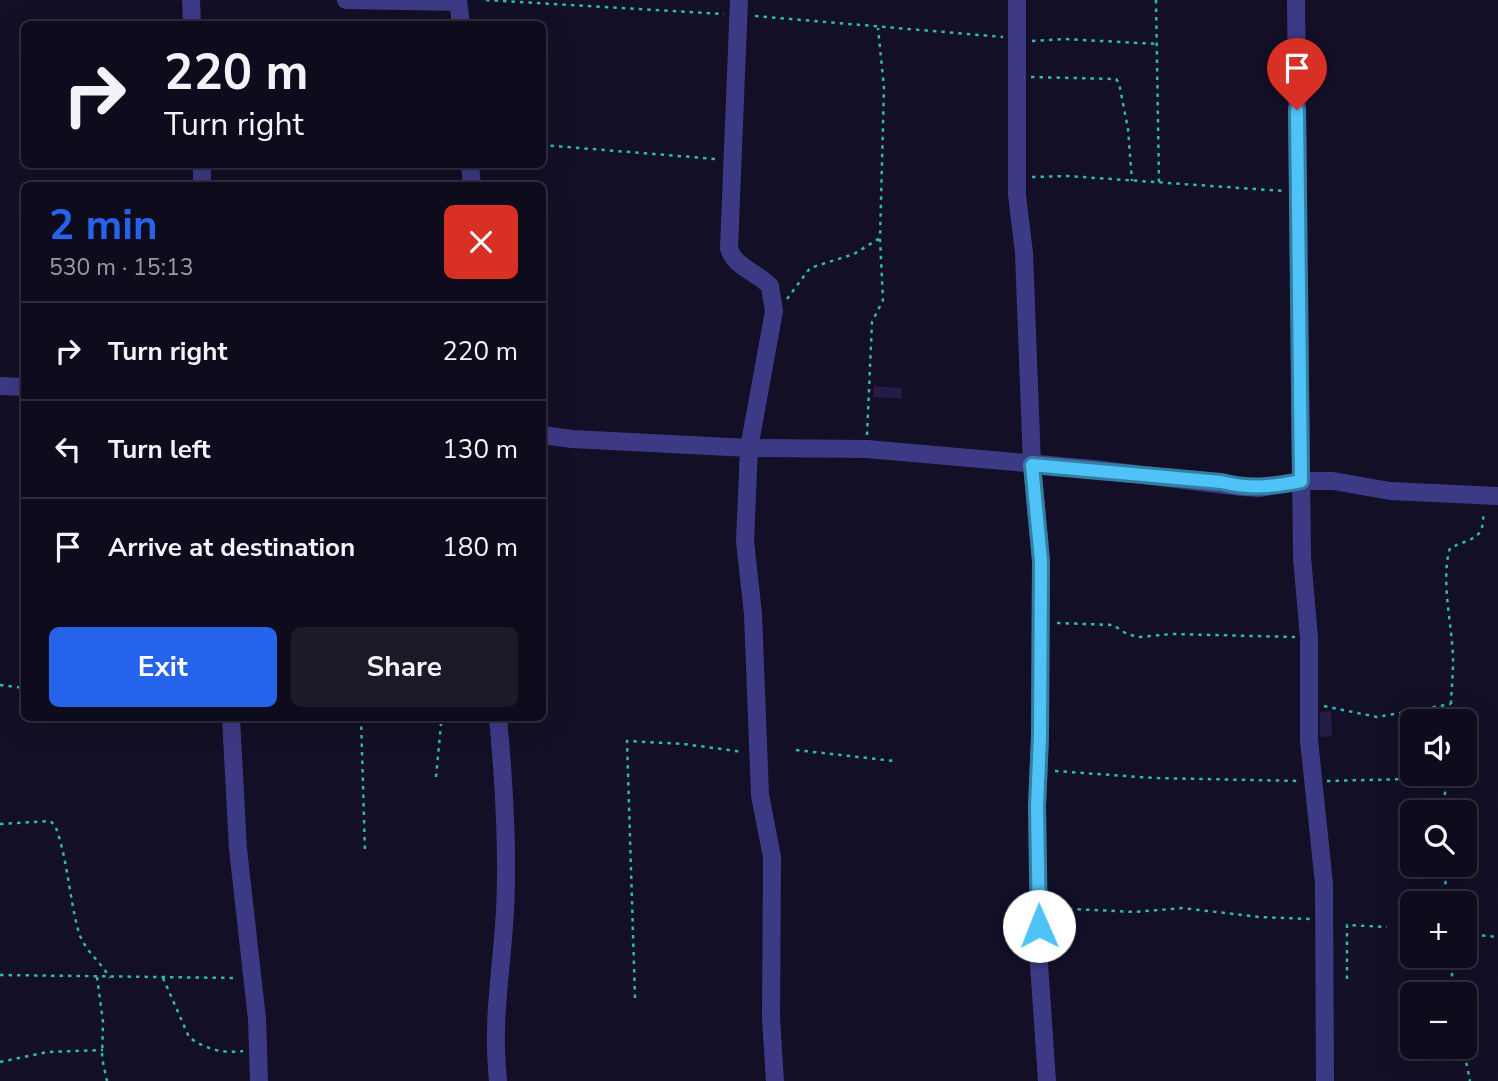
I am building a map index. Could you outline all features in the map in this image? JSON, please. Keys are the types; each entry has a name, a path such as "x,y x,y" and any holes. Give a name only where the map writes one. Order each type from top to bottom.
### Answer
{"street":[{"path":"191,0 192,21"},
{"path":"346,0 458,1 461,21"},
{"path":"1017,0 1017,178 1024,253 1032,465 1041,561 1037,806 1039,964 1047,1081"},
{"path":"1296,0 1302,557 1309,638 1309,705 1314,781 1324,884 1325,1081"},
{"path":"738,7 730,253 737,264 749,269 770,286 774,312 749,448 745,541 753,614 760,795 772,857 771,1018 775,1081"},
{"path":"0,386 21,387"},
{"path":"546,436 749,448 867,449 1221,482 1242,487 1259,488 1301,481 1333,481 1390,491 1490,496"},
{"path":"231,721 238,849 253,979 259,1081"},
{"path":"498,721 504,816 505,925 494,1032 498,1081"}],"path":[{"path":"486,0 738,7 878,27 1017,41 1065,39 1158,44"},
{"path":"1156,0 1159,182"},
{"path":"867,449 872,322 883,300 880,238 884,88 878,27"},
{"path":"1016,75 1044,79 1116,79 1128,129 1132,181"},
{"path":"546,145 733,161"},
{"path":"1017,178 1067,176 1298,192"},
{"path":"773,323 810,268 854,254 880,238"},
{"path":"1451,709 1453,661 1448,555 1450,548 1480,534 1490,496"},
{"path":"1041,623 1113,625 1127,634 1139,637 1172,634 1309,638"},
{"path":"0,685 21,688"},
{"path":"1309,705 1331,706 1377,717 1451,704"},
{"path":"361,721 365,852"},
{"path":"436,777 441,724"},
{"path":"635,998 627,741 750,752"},
{"path":"796,750 894,761"},
{"path":"1044,770 1154,778 1314,781 1400,778"},
{"path":"0,824 50,821 55,825 71,882 79,932 84,944 110,978"},
{"path":"1039,908 1091,908 1135,912 1181,908 1259,917 1324,919"},
{"path":"1347,979 1347,925 1387,927"},
{"path":"1477,935 1498,937"},
{"path":"0,975 163,978 180,975 253,979"},
{"path":"97,977 107,1081"},
{"path":"163,978 176,1002 186,1032 197,1043 222,1053 258,1048"},
{"path":"0,1062 47,1052 103,1050"},
{"path":"1466,1059 1470,1081"}],"building":[{"path":"874,386 902,388 901,399 873,397"},
{"path":"1331,711 1332,736 1320,737 1320,712"}],"route":[{"path":"1039,926 1037,806 1041,561 1032,465 1221,482 1242,487 1259,488 1301,481 1297,110"}]}
